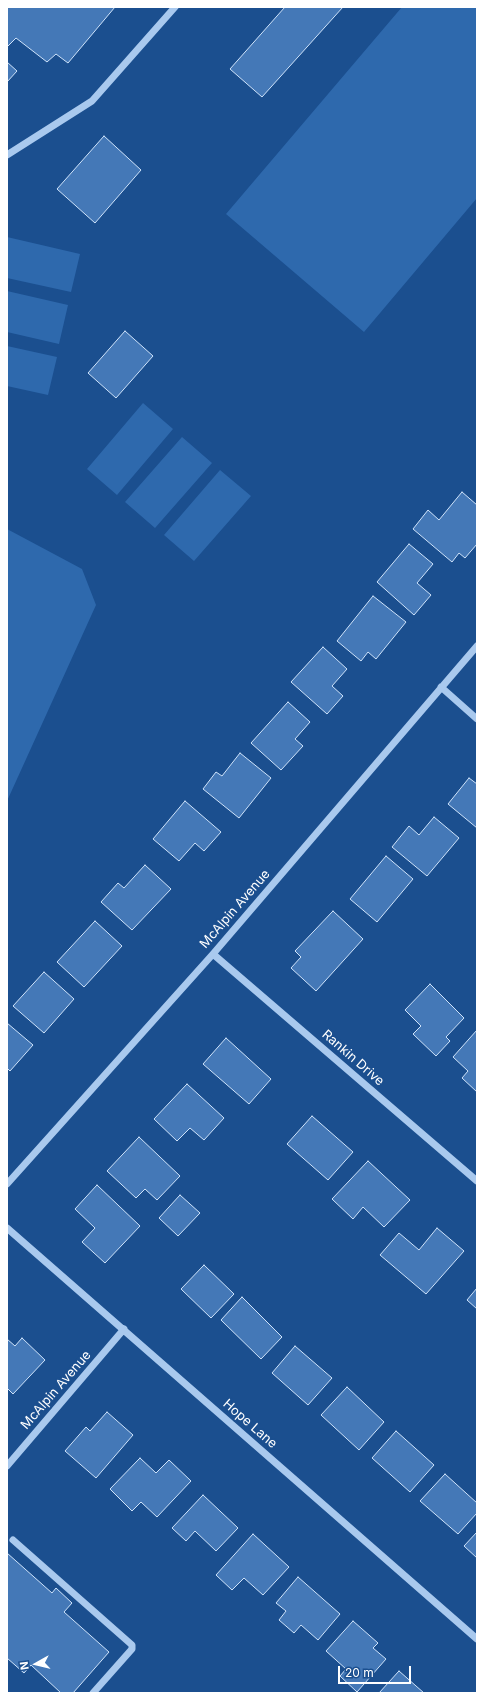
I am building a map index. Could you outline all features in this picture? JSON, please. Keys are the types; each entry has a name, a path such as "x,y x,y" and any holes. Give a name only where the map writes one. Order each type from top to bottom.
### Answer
{"street":[{"path":"7,155 92,101 176,7"},
{"name":"McAlpin Avenue","path":"7,1184 213,954 477,646"},
{"path":"441,687 477,719"},
{"name":"Rankin Drive","path":"213,954 477,1181"},
{"name":"Hope Lane","path":"7,1228 477,1639"},
{"name":"McAlpin Avenue","path":"7,1466 124,1329"},
{"path":"13,1540 132,1645 132,1649 93,1693"}],"shaded area":[{"path":"402,7 477,7 477,198 364,332 226,214"},
{"path":"7,237 80,254 71,292 7,278"},
{"path":"7,291 68,305 59,344 7,332"},
{"path":"7,346 57,357 48,395 7,386"},
{"path":"143,403 173,429 117,495 87,469"},
{"path":"182,437 212,463 155,528 125,502"},
{"path":"220,470 251,496 194,561 164,535"},
{"path":"7,529 82,569 96,605 7,801"}],"building":[{"path":"7,7 115,7 68,63 56,54 47,62 16,38 7,47"},
{"path":"285,7 343,7 262,97 230,69"},
{"path":"7,62 17,71 7,82"},
{"path":"104,136 141,170 95,223 57,189"},
{"path":"125,331 153,356 116,398 88,373"},
{"path":"462,492 477,505 477,544 465,558 459,553 452,562 413,529 428,510 439,520"},
{"path":"409,544 433,564 417,583 431,595 414,615 377,582"},
{"path":"373,596 406,622 376,659 368,652 361,661 337,641"},
{"path":"323,647 347,669 332,686 343,696 327,714 291,682"},
{"path":"288,702 310,722 295,739 303,746 281,770 251,743"},
{"path":"240,753 271,778 239,818 203,789 216,772 222,776"},
{"path":"469,778 477,784 477,828 448,804"},
{"path":"185,801 221,832 204,851 195,843 179,861 153,839"},
{"path":"434,817 459,838 427,876 392,847 409,826 419,835"},
{"path":"386,856 413,879 377,922 350,899"},
{"path":"145,865 171,889 132,930 101,902 118,883 124,888"},
{"path":"333,911 363,939 316,991 291,968 301,957 295,951"},
{"path":"95,921 122,946 84,987 57,962"},
{"path":"44,972 74,999 44,1033 13,1006"},
{"path":"430,984 464,1018 446,1037 450,1041 436,1056 413,1034 421,1026 405,1010"},
{"path":"7,1023 33,1045 10,1071 7,1068"},
{"path":"477,1030 477,1092 462,1078 468,1071 453,1057"},
{"path":"226,1038 271,1079 249,1104 203,1064"},
{"path":"187,1084 224,1118 204,1140 190,1128 177,1141 154,1119"},
{"path":"312,1116 353,1152 328,1180 287,1144"},
{"path":"139,1137 180,1176 157,1200 145,1189 136,1198 107,1171"},
{"path":"368,1161 410,1200 384,1227 363,1207 353,1219 332,1199"},
{"path":"97,1185 140,1226 105,1263 82,1242 95,1228 75,1209"},
{"path":"180,1195 200,1213 178,1236 159,1218"},
{"path":"437,1228 464,1251 426,1294 380,1255 399,1233 419,1250"},
{"path":"204,1265 234,1294 211,1318 181,1289"},
{"path":"477,1288 477,1309 467,1300"},
{"path":"242,1297 282,1337 261,1359 221,1320"},
{"path":"22,1338 45,1360 13,1394 7,1388 7,1339 15,1346"},
{"path":"295,1346 332,1378 308,1405 272,1373"},
{"path":"347,1387 384,1422 359,1450 321,1415"},
{"path":"107,1412 133,1435 96,1478 65,1451 86,1427 90,1431"},
{"path":"396,1431 434,1465 410,1492 372,1458"},
{"path":"140,1458 156,1473 169,1460 191,1481 157,1517 141,1502 132,1511 110,1489"},
{"path":"445,1474 477,1503 477,1513 458,1534 420,1501"},
{"path":"203,1495 238,1528 216,1551 195,1531 186,1541 172,1528"},
{"path":"477,1532 477,1558 464,1546"},
{"path":"253,1534 289,1567 263,1595 244,1578 232,1590 216,1575"},
{"path":"7,1553 52,1593 56,1588 72,1603 64,1612 109,1652 73,1693 61,1693 31,1665 24,1673 7,1658"},
{"path":"298,1577 340,1614 318,1640 301,1625 294,1633 279,1620 286,1611 276,1603"},
{"path":"353,1621 378,1643 373,1648 386,1659 357,1692 340,1676 346,1669 326,1651"},
{"path":"399,1671 424,1693 379,1693"}]}
